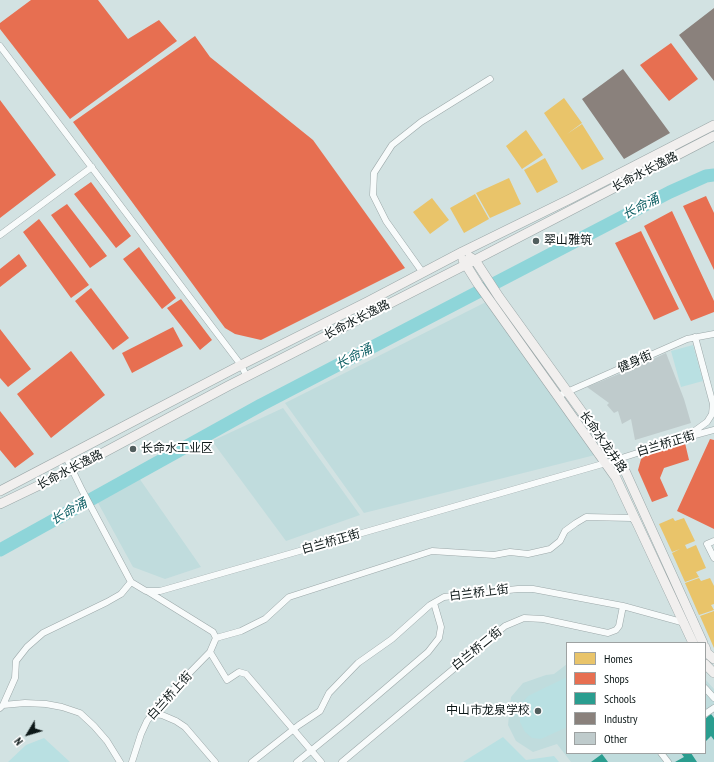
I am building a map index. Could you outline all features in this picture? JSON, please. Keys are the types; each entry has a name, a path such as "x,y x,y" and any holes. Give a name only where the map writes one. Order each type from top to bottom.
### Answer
{"street":[{"path":"0,46 241,365 247,377"},
{"path":"423,273 386,221 372,195 374,173 392,146 421,122 490,79"},
{"name":"长命水长逸路","path":"0,491 241,365 714,125"},
{"name":"长命水长逸路","path":"0,504 73,469 247,377 714,136"},
{"path":"0,235 92,167"},
{"path":"461,253 475,260"},
{"path":"461,253 465,265"},
{"name":"长命水龙井路","path":"475,260 616,478 693,642"},
{"name":"长命水龙井路","path":"465,265 491,303 617,459 626,474 703,642"},
{"name":"健身街","path":"563,394 687,339 714,334"},
{"path":"684,438 708,422 712,414 712,404 695,337"},
{"name":"白兰桥正街","path":"146,591 160,591 606,463 714,430"},
{"path":"66,457 131,582 213,632 216,638 241,631 265,619 289,597 432,551 494,555 510,552 528,554 550,549 560,541 566,531 586,517 632,518 638,526"},
{"path":"714,541 707,544 714,558"},
{"path":"1,707 15,678 16,661 27,646 43,633 121,594 131,582"},
{"name":"白兰桥上街","path":"252,762 320,711 329,693 358,663 392,638 434,603 444,597 518,589 533,589 623,606 684,623 693,621"},
{"path":"297,762 345,723 432,647 439,638 441,627 434,603"},
{"name":"白兰桥二街","path":"342,762 505,626 524,618 530,618 543,619 608,633 616,630 620,626 623,606"},
{"name":"白兰桥上街","path":"132,762 147,721 162,702 210,652 216,638"},
{"path":"706,649 714,659"},
{"path":"210,652 228,680 239,672 246,674 321,762"},
{"path":"706,689 714,698"},
{"path":"1,707 25,703 46,704 80,713 94,726 120,762"},
{"path":"153,714 162,714 176,720 185,727 215,762"},
{"path":"662,754 668,762"}],"shaded area":[{"path":"488,301 595,455 364,513 285,403"},
{"path":"693,345 703,381 681,387 671,351"},
{"path":"283,408 360,515 286,541 212,441"},
{"path":"139,478 201,567 165,579 133,567 97,501"},
{"name":"中山市龙泉学校","path":"566,665 566,754 706,754 706,680 714,689 714,762 571,762 557,744 533,752 516,741 508,725 511,697 523,683 546,675 554,674"},
{"path":"566,677 566,727 541,739 532,738 525,732 520,722 520,705 528,696"},
{"path":"503,737 526,760 554,756 559,762 463,762"},
{"path":"44,738 70,762 8,762 26,745"}],"building: Homes":[{"path":"564,98 582,123 567,134 582,124 604,159 582,170 544,113"},
{"path":"526,130 543,155 522,169 506,146"},
{"path":"545,158 558,182 537,193 524,170"},
{"path":"509,178 521,204 490,218 476,193"},
{"path":"475,194 489,219 464,233 450,208"},
{"path":"432,198 449,220 430,234 413,212"},
{"path":"673,518 675,521 684,518 695,541 685,545 687,549 696,545 706,568 696,572 699,577 685,582 672,553 680,549 672,552 659,524"},
{"path":"699,578 701,581 710,578 714,586 714,604 711,605 714,610 699,615 685,583"},
{"path":"714,611 714,648 700,616"}],"building: Shops":[{"path":"31,0 98,0 128,39 159,20 177,41 70,119 0,29 0,23"},
{"path":"195,36 210,57 313,140 405,268 261,340 235,334 225,328 73,122"},
{"path":"671,43 698,79 669,101 640,65"},
{"path":"0,100 56,175 0,218"},
{"path":"91,182 131,236 116,248 74,194"},
{"path":"706,196 714,213 714,270 683,206"},
{"path":"67,204 107,256 90,268 51,215"},
{"path":"672,211 714,301 714,312 691,321 644,226"},
{"path":"39,219 89,285 71,298 23,232"},
{"path":"641,231 679,309 654,320 615,243"},
{"path":"139,247 176,298 162,309 123,259"},
{"path":"19,254 27,266 0,287 0,269"},
{"path":"91,288 129,338 113,350 75,301"},
{"path":"181,299 212,340 200,350 167,308"},
{"path":"173,327 183,346 132,373 122,353"},
{"path":"0,329 31,369 8,387 0,378"},
{"path":"71,351 105,395 51,438 17,394"},
{"path":"0,411 34,454 15,468 0,450"},
{"path":"710,439 714,440 714,529 677,511"},
{"path":"685,443 689,460 664,468 660,478 668,496 652,502 638,470 641,459 647,455"}],"building: Schools":[{"path":"711,714 714,718 714,740 711,736 706,741 706,718"},
{"path":"602,754 608,762 591,762"},
{"path":"682,754 692,754 697,762 675,762 684,757"}],"building: Industry":[{"path":"714,8 714,81 679,35"},
{"path":"623,69 670,133 624,159 582,99"}],"building: Other":[{"path":"666,353 684,399 691,423 635,440 631,419 622,424 618,411 614,413 607,405 609,403 587,387"}],"waterway":[{"name":"长命涌","path":"0,550 261,405 670,192 706,176 714,175"}],"place":[{"name":"翠山雅筑","path":"536,241"},
{"name":"长命水工业区","path":"133,449"},
{"name":"中山市龙泉学校","path":"538,711"}]}
